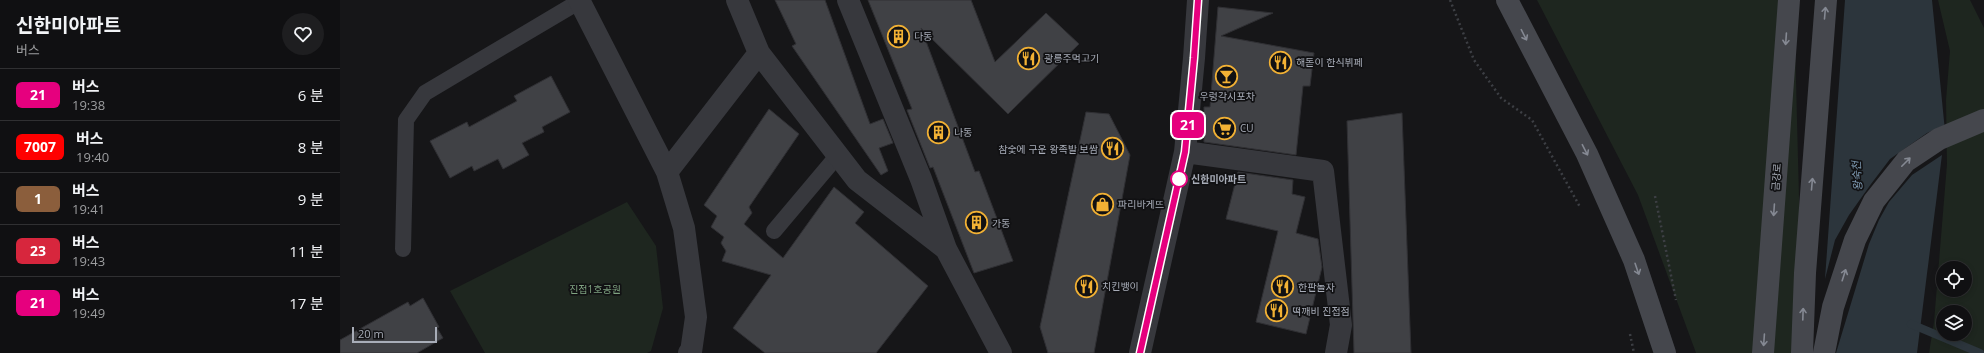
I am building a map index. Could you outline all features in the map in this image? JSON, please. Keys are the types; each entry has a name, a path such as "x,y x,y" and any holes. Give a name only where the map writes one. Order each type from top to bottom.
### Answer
{"main road":[{"path":"1507,0 1587,154 1634,260 1665,353"},
{"name":"금강로","path":"1763,353 1789,0"},
{"path":"1802,353 1805,273 1826,0"},
{"path":"1824,353 1833,307 1855,240 1874,201 1906,161 1939,138 1984,120"}],"street":[{"path":"737,0 759,53 857,180 946,249"},
{"path":"848,0 921,179 946,249 1001,353"},
{"path":"1140,353 1185,152 1198,0"},
{"path":"580,1 667,172 684,228 696,317 691,352 689,353"},
{"path":"667,172 759,53"},
{"path":"1185,152 1323,171 1341,325 1336,353"}],"lane":[{"path":"403,249 406,120 424,93 580,1"},
{"path":"774,231 838,155"}],"path":[{"path":"1450,0 1474,60 1501,98 1532,120 1582,211"},
{"path":"1655,196 1677,301"},
{"path":"1628,327 1634,353"}],"green space":[{"path":"1537,0 1858,0 1846,353 1696,353 1638,195"},
{"path":"1938,0 1970,0 1984,28 1984,353 1929,353 1936,297 1972,297 1972,261 1939,261 1947,164 1946,100 1950,51"},
{"name":"진접1호공원","path":"627,202 656,246 663,308 651,351 647,353 485,353 450,291"}],"water":[{"name":"왕숙천","path":"1794,0 1932,0 1945,131 1917,353 1805,353"}],"pier":[{"path":"1792,0 1845,0 1825,279 1835,240 1849,215 1890,159 1927,133 1947,124 1945,153 1912,175 1889,202 1879,220 1869,244 1836,353 1803,353 1795,42"}],"building":[{"path":"775,0 825,0 870,124 883,119 893,143 879,148 888,171 881,175 792,46 796,44"},
{"path":"868,0 971,0 995,62 1046,13 1079,44 1008,114 921,28 975,172 979,171 1013,261 974,273 933,167 930,168 907,110 912,109"},
{"path":"1218,7 1273,13 1221,36 1314,53 1310,86 1303,86 1296,155 1204,142 1204,107 1210,107"},
{"path":"551,76 570,112 542,127 544,132 522,143 529,155 503,169 498,159 474,171 472,166 450,178 430,141 467,122 469,127 517,101 514,96"},
{"path":"769,109 799,134 749,207 752,213 744,224 783,258 834,187 864,212 855,223 928,286 876,353 765,353 733,328 771,275 722,261 726,251 721,243 724,237 711,227 717,216 704,205"},
{"path":"1086,112 1109,114 1130,155 1094,353 1048,353 1040,327"},
{"path":"1402,113 1411,353 1354,353 1347,121"},
{"path":"1238,172 1293,180 1292,194 1305,197 1296,233 1318,239 1322,267 1306,334 1256,322 1278,231 1226,219"},
{"path":"423,298 439,327 437,328 443,338 417,353 340,353 340,340 408,302 410,306"}],"waterway":[{"path":"1911,324 1980,353"}],"bus line":[{"name":"21","path":"1140,353 1185,152 1198,0"}],"place":[{"name":"다동","path":"899,36"},
{"name":"광릉주먹고기","path":"1028,58"},
{"name":"해돋이 한식뷔페","path":"1281,62"},
{"name":"우렁각시포차","path":"1227,76"},
{"name":"CU","path":"1225,128"},
{"name":"나동","path":"939,132"},
{"name":"참숯에 구운 왕족발 보쌈","path":"1113,149"},
{"name":"신한미아파트","path":"1179,179"},
{"name":"파리바게뜨","path":"1102,204"},
{"name":"가동","path":"977,223"},
{"name":"치킨뱅이","path":"1086,286"},
{"name":"한판놀자","path":"1283,287"},
{"name":"떡깨비 진접점","path":"1276,311"}]}
